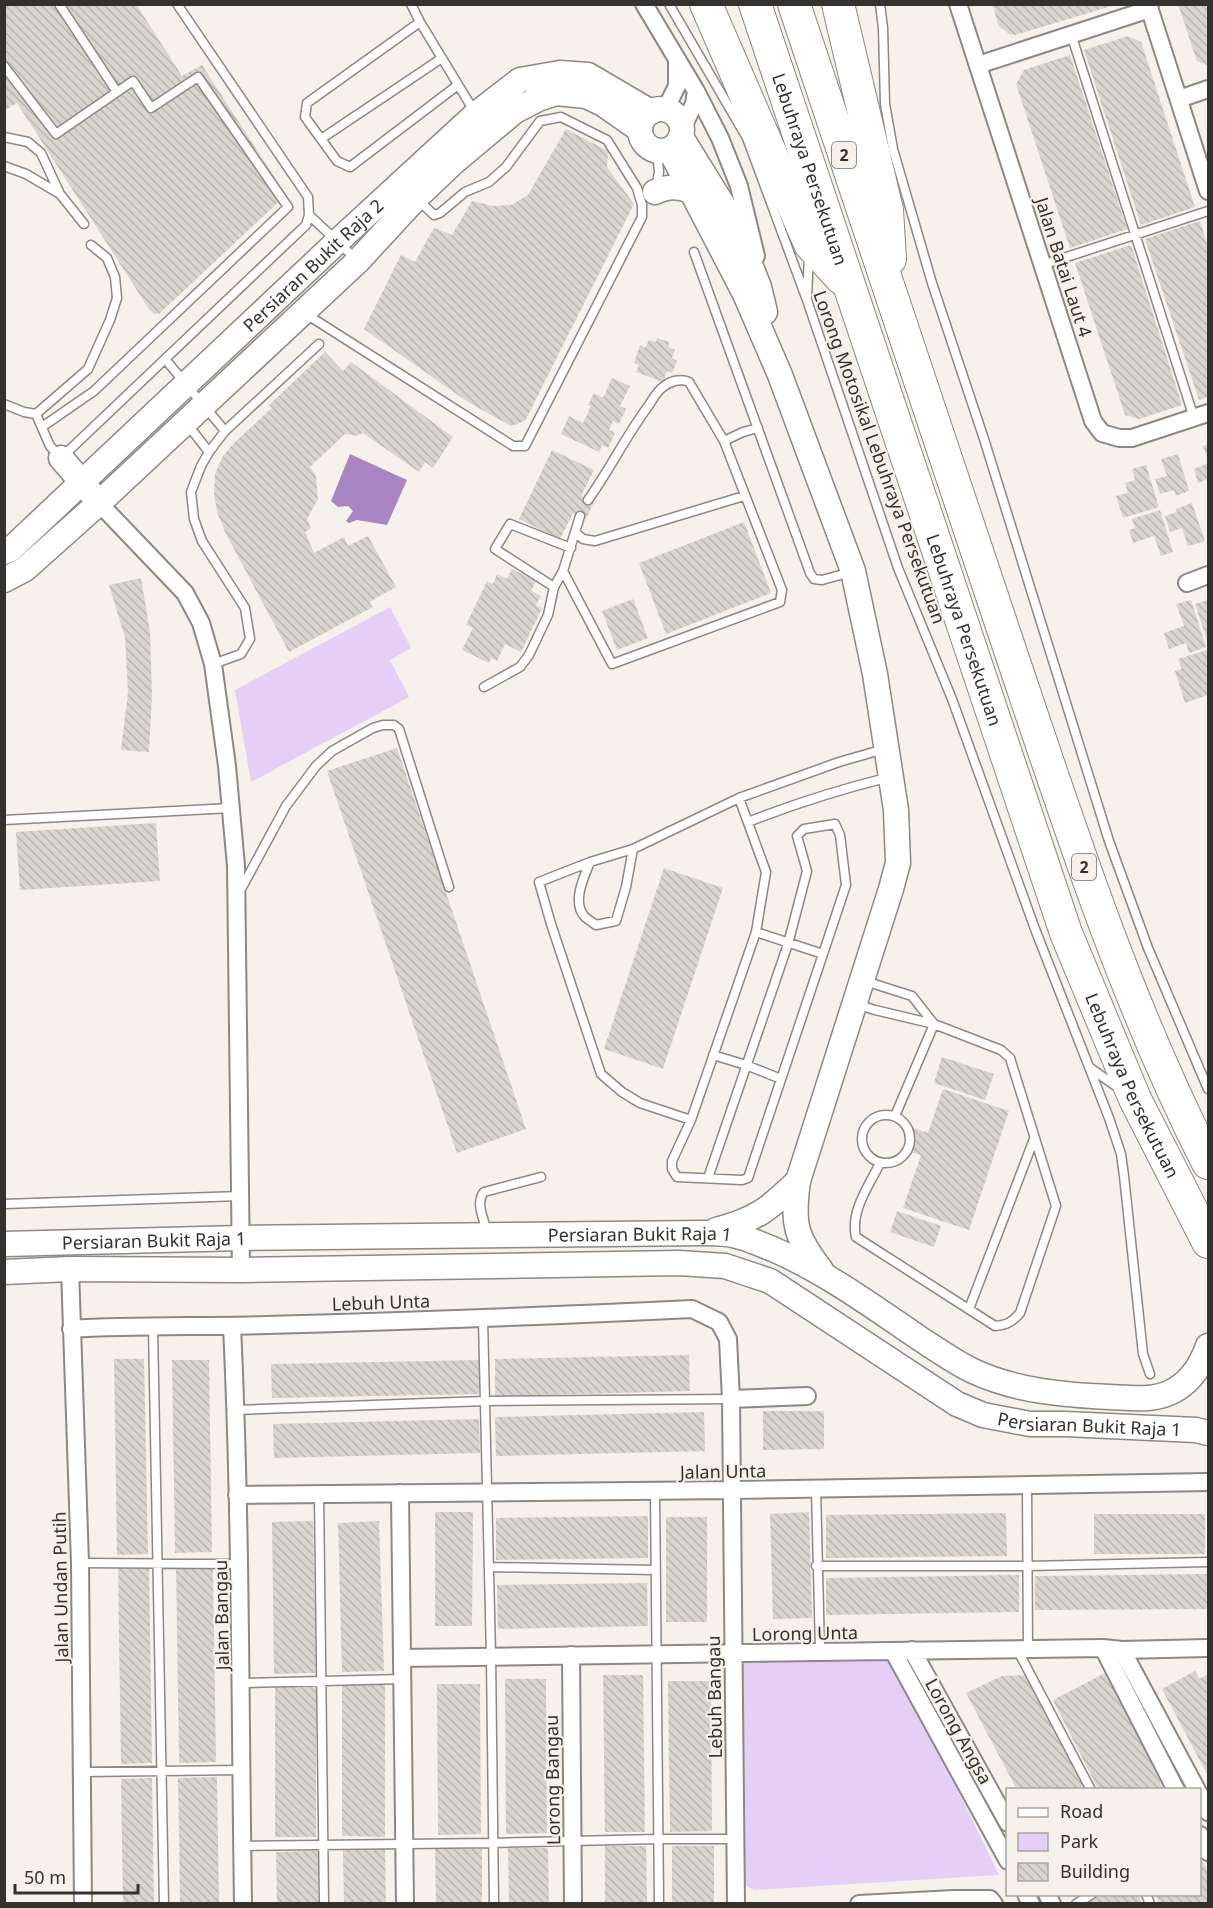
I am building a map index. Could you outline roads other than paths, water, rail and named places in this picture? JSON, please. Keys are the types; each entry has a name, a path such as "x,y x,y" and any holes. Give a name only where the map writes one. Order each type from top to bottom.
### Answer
{"highway":[{"path":"706,4 810,244 850,287"},
{"name":"Lebuhraya Persekutuan","path":"755,4 1066,933 1135,1099 1209,1242"},
{"name":"Lebuhraya Persekutuan","path":"794,4 894,307 1110,941 1146,1030 1209,1164"},
{"path":"838,4 887,210 894,307"}],"street":[{"path":"644,4 696,91 720,138 739,186 755,250 759,287 780,375"},
{"name":"Jalan Batai Laut 4","path":"958,4 1093,421 1102,433 1119,438 1132,438 1201,415"},
{"path":"978,65 1149,7 1207,181"},
{"path":"677,62 677,86 652,117 645,144 650,148 673,142 694,104 696,91"},
{"path":"1179,99 1209,89"},
{"name":"Persiaran Bukit Raja 2","path":"4,579 25,569 99,503 358,261 409,191 476,114 512,100 538,99 556,93 586,96 603,104 652,117"},
{"name":"Persiaran Bukit Raja 2","path":"4,552 11,549 82,484 338,241 462,154 512,100"},
{"path":"652,117 670,111 679,119 673,142 691,191 745,294 780,375 853,571 875,674 886,748 896,819 898,863 798,1181 794,1209 795,1223 804,1248 824,1275"},
{"path":"673,142 733,221 759,287"},
{"path":"649,198 663,188 673,186 691,191"},
{"path":"61,458 99,503 185,592 201,622 213,664 228,766 237,897 241,1270"},
{"path":"1187,583 1209,575"},
{"path":"705,1233 740,1224 755,1217 774,1204 798,1181"},
{"name":"Persiaran Bukit Raja 1","path":"4,1244 241,1238 705,1233 734,1235 753,1240 798,1260 972,1371 1038,1391 1141,1399 1158,1397 1176,1389 1193,1375 1203,1361 1209,1346"},
{"name":"Persiaran Bukit Raja 1","path":"4,1272 69,1269 241,1270 679,1263 725,1266 770,1281 957,1404 983,1415 1030,1424 1196,1430 1209,1433"},
{"name":"Jalan Undan Putih","path":"69,1269 80,1563 83,1904"},
{"name":"Lebuh Unta","path":"71,1329 483,1319 692,1309"},
{"name":"Lebuh Bangau","path":"692,1309 719,1322 728,1339 733,1490 732,1653 736,1904"},
{"name":"Jalan Bangau","path":"232,1326 242,1683 243,1904"},
{"path":"731,1399 807,1396"},
{"name":"Jalan Unta","path":"237,1495 1209,1482"},
{"path":"400,1493 405,1904"},
{"path":"1103,1648 1175,1788"},
{"name":"Lorong Unta","path":"402,1658 1209,1648"},
{"name":"Lorong Angsa","path":"912,1650 1006,1819"},
{"path":"1122,1650 1196,1788"},
{"name":"Lorong Angsa","path":"893,1651 1006,1857"},
{"name":"Lorong Bangau","path":"571,1655 573,1904"},
{"path":"1201,1797 1209,1812"},
{"path":"1201,1837 1209,1852"},
{"path":"859,1904 954,1899 990,1899 994,1904"}],"lane":[{"path":"59,4 117,92"},
{"path":"36,414 50,446 61,458 306,225 309,215 308,197 177,4"},
{"path":"411,4 476,114"},
{"name":"Lorong Motosikal Lebuhraya Persekutuan","path":"669,4 747,138 807,300 898,568 952,699 1035,929 1109,1118 1121,1154 1143,1354 1150,1374"},
{"path":"880,4 885,104 894,149 932,283 984,439 1109,841 1148,948 1209,1089"},
{"path":"420,22 307,103 305,117 337,161 350,167 458,85"},
{"path":"1071,34 1136,235 1201,415"},
{"path":"321,139 442,58"},
{"path":"4,66 56,134 133,81 151,108 198,77 288,207 94,391 42,427"},
{"path":"409,191 434,215 440,213 465,192 489,182 506,167 540,121 561,117 607,140 637,188 649,198"},
{"path":"4,137 28,142 41,153 60,194 84,224"},
{"path":"304,312 513,446 525,446 636,230 673,142"},
{"path":"4,165 26,174 60,194"},
{"path":"1042,265 1209,211"},
{"path":"309,215 358,261"},
{"path":"36,414 88,369 110,320 117,298 115,277 107,258 91,244"},
{"path":"807,300 810,244"},
{"path":"694,252 810,573 814,579 822,580 853,571"},
{"path":"213,664 241,654 250,639 245,608 202,541 194,519 191,492 201,466 225,431 319,344"},
{"path":"165,359 225,431"},
{"path":"563,571 612,664 780,602 782,590 724,441 689,382 675,381 662,387 635,423 605,476 588,500"},
{"path":"4,404 36,414"},
{"path":"186,422 209,452"},
{"path":"724,441 758,428"},
{"path":"576,533 583,539 596,541 744,496"},
{"path":"484,687 520,667 529,655 548,615 554,587 563,571 580,516"},
{"path":"554,587 495,549 510,524 571,548"},
{"path":"237,897 286,806 316,766 332,751 373,728 383,725 394,725 399,729 449,886"},
{"path":"691,1120 640,1102 622,1092 601,1074 539,882 590,862 633,849 739,798 839,762 886,748"},
{"path":"748,822 846,788 890,777"},
{"path":"708,1178 788,944 807,871 797,836 804,829 835,824 840,835 846,885 748,1178 742,1180 677,1177 672,1169 672,1161 691,1120 756,932 766,872 739,798"},
{"path":"4,820 231,808"},
{"path":"590,862 580,887 579,905 583,915 596,925 616,921 626,887 633,849"},
{"path":"756,932 823,954"},
{"path":"862,980 912,996 934,1024"},
{"path":"855,1003 934,1024 1001,1050 1010,1059 1056,1206 1020,1313 1013,1321 1005,1326 995,1326 856,1237 855,1215 880,1162"},
{"path":"895,1116 934,1024"},
{"path":"713,1055 781,1079"},
{"path":"1089,1067 1135,1099"},
{"path":"879,1116 895,1116 907,1127 910,1135 908,1150 896,1161 880,1162 873,1159 863,1147 863,1132 867,1124 879,1116"},
{"path":"969,1309 1034,1139"},
{"path":"488,1235 480,1204 480,1197 484,1192 541,1177"},
{"path":"4,1204 241,1196"},
{"path":"483,1319 494,1904"},
{"path":"153,1327 164,1904"},
{"path":"236,1410 485,1401 731,1399"},
{"path":"1027,1485 1028,1566 1023,1649 1090,1788"},
{"path":"816,1489 816,1566 820,1652"},
{"path":"655,1491 659,1904"},
{"path":"319,1494 324,1904"},
{"path":"816,1566 1028,1566 1209,1562"},
{"path":"80,1563 239,1564"},
{"path":"489,1567 655,1570"},
{"path":"242,1683 402,1679"},
{"path":"82,1772 242,1770"},
{"path":"242,1846 735,1839"},
{"path":"1076,1904 1089,1896"}]}
